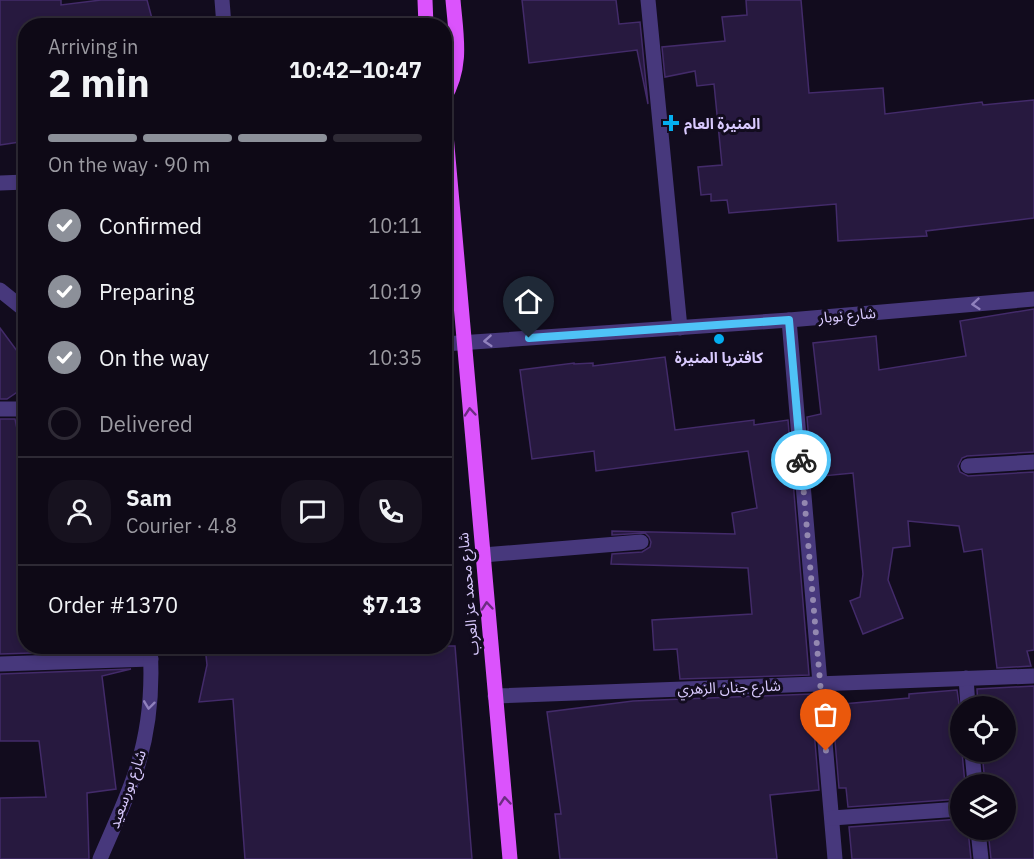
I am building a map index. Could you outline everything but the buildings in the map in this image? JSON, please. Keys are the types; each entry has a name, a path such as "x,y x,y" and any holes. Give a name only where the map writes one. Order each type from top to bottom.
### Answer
{"main road":[{"path":"425,0 426,18"},
{"path":"452,82 457,66 453,0"},
{"name":"شارع محمد عز العرب","path":"452,222 510,859"}],"street":[{"path":"222,0 223,18"},
{"path":"648,0 680,328"},
{"path":"0,183 18,182"},
{"path":"0,290 18,305"},
{"name":"شارع نوبار","path":"452,343 789,320 1034,299"},
{"path":"789,320 836,859"},
{"path":"0,409 18,409"},
{"path":"969,466 1034,462"},
{"path":"483,555 641,542"},
{"path":"0,664 137,654"},
{"name":"شارع بورسعيد","path":"100,859 136,772 151,697 151,654"},
{"name":"شارع جنان الزهري","path":"495,696 1034,676"},
{"path":"966,678 967,696"},
{"path":"832,818 950,810"},
{"path":"979,840 981,859"}],"way so far":[{"path":"801,460 826,751"}],"place":[{"name":"المنيرة العام","path":"671,123"},
{"name":"كافتريا المنيرة","path":"719,339"}],"route":[{"path":"529,338 789,320 801,460"}]}
